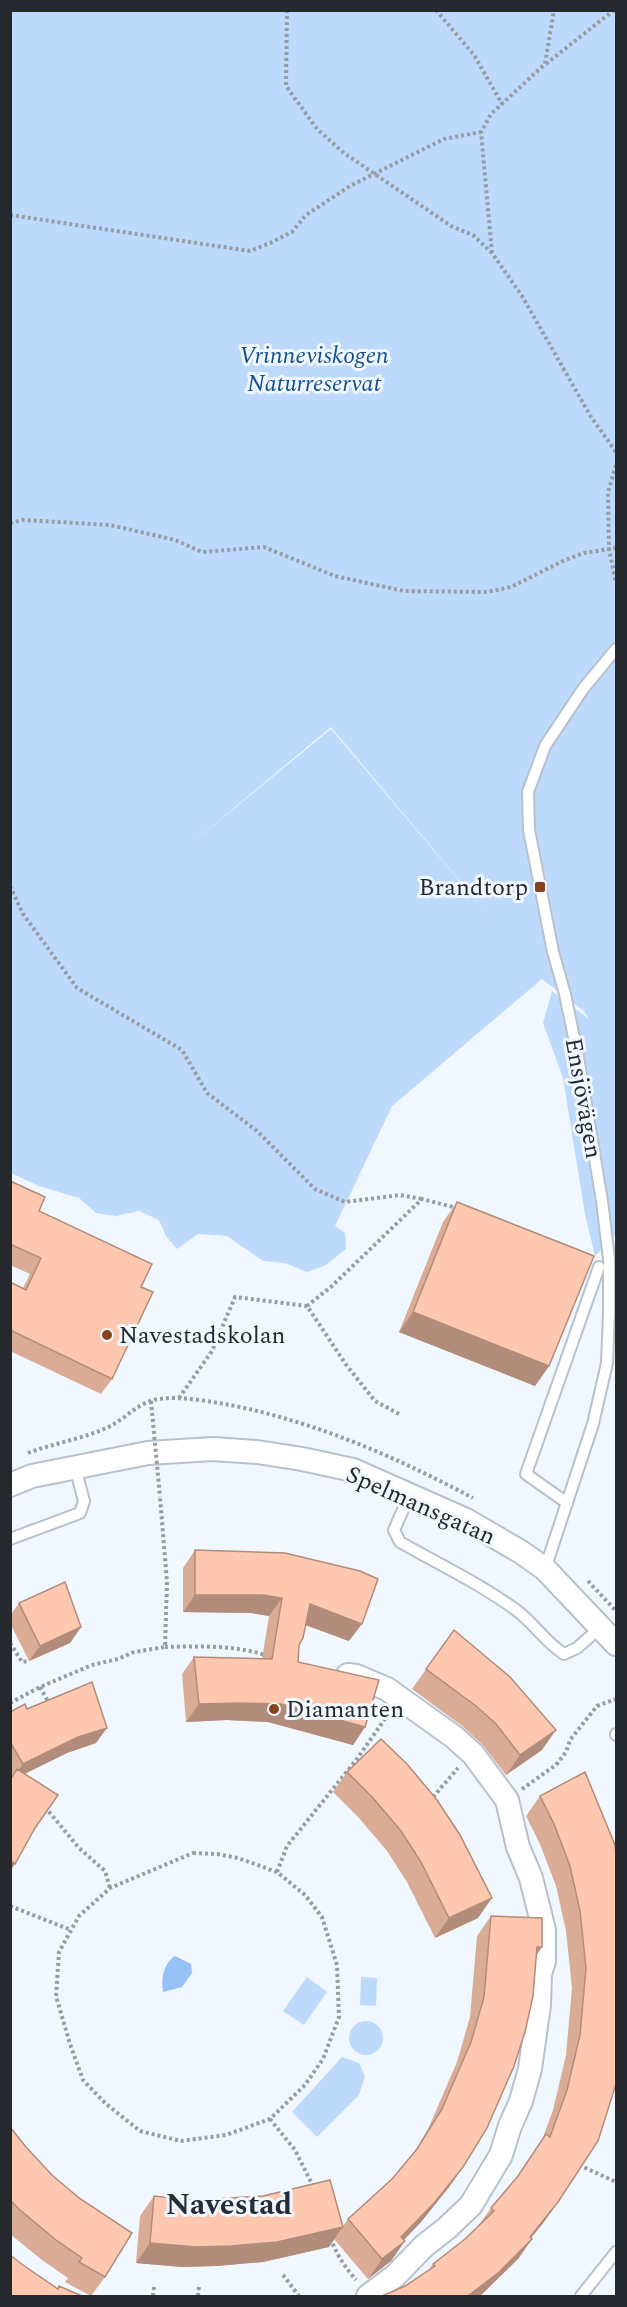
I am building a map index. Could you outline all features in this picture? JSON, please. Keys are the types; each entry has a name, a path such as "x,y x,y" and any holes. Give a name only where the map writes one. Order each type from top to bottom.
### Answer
{"street":[{"name":"Spelmansgatan","path":"10,1485 32,1476 164,1451 213,1449 257,1452 353,1470 466,1520 545,1569 616,1644"},
{"path":"328,1669 356,1676 387,1689 454,1737 472,1754 507,1800 518,1847 531,1878 544,1930 544,1961 540,1974 539,2005 530,2068 521,2102 510,2126 501,2155 471,2205 424,2246 395,2276 369,2296"}],"lane":[{"name":"Ensjövägen","path":"545,1569 593,1424 607,1363 599,1267 602,1201 578,1056 565,994 553,952 531,842 528,792 545,746 583,690 616,649"},
{"path":"567,1503 526,1474 599,1267"},
{"path":"10,1539 80,1513 84,1501 75,1467"},
{"path":"410,1494 394,1530 400,1542 473,1581 519,1612 550,1645 564,1654 577,1648 601,1627"},
{"path":"581,2296 616,2252"}],"path":[{"path":"287,10 286,86 317,129 344,153 451,226 473,235 492,253 522,296 591,417 616,452"},
{"path":"436,10 474,55 502,104"},
{"path":"545,64 554,10"},
{"path":"492,253 481,132 491,114 545,64 614,10"},
{"path":"10,215 250,251 292,231 306,215 351,186 444,139 481,132"},
{"path":"616,465 608,492 609,549 616,583"},
{"path":"10,524 23,520 110,525 175,540 202,552 264,547 335,576 404,591 487,592 511,587 584,552 616,548"},
{"path":"10,886 23,914 77,988 182,1050 207,1093 257,1131 315,1189 345,1202 400,1195 461,1209"},
{"path":"178,1398 212,1351 235,1297 307,1306 332,1287 422,1199"},
{"path":"307,1306 347,1366 375,1401 399,1414"},
{"path":"151,1401 167,1582 165,1647"},
{"path":"10,1643 22,1662 29,1661"},
{"path":"16,1712 11,1703 40,1687 92,1665 118,1659 134,1652 165,1647 193,1646 251,1650 271,1656"},
{"path":"40,1687 52,1708"},
{"path":"277,1872 287,1846 357,1759 399,1698"},
{"path":"507,1800 556,1766 585,1719 597,1707 616,1699"},
{"path":"433,1797 472,1754"},
{"path":"36,1800 45,1806 79,1848 105,1871 110,1888"},
{"path":"193,1853 238,1858 277,1872 305,1895 322,1917 337,1965 339,2017 323,2059 305,2085 270,2119 226,2134 181,2141 140,2131 105,2103 83,2080 56,1996 59,1952 79,1916 110,1888 193,1853"},
{"path":"10,1906 71,1930"},
{"path":"270,2119 295,2150 317,2194"},
{"path":"576,2165 616,2182"},
{"path":"330,2235 332,2245 369,2296"},
{"path":"283,2276 299,2296"},
{"path":"198,2296 199,2286"},
{"path":"153,2296 154,2287"}],"green space":[{"name":"Vrinneviskogen Naturreservat","path":"11,11 616,11 616,1234 595,1256 585,1214 563,1078 543,1023 552,991 589,1019 584,1011 542,979 392,1106 335,1226 345,1233 346,1249 326,1265 307,1272 285,1263 263,1261 227,1236 198,1234 177,1249 166,1236 159,1220 139,1211 116,1216 96,1213 79,1198 39,1186 11,1173","holes":["331,727 496,924 331,729 181,852"]},
{"path":"307,1977 327,1992 304,2025 283,2011"},
{"path":"361,1977 377,1978 376,2006 360,2005"},
{"path":"366,2021 378,2026 383,2038 378,2050 366,2055 354,2050 349,2038 354,2026"},
{"path":"342,2057 359,2063 365,2076 359,2095 317,2137 292,2112"}],"shaded area":[{"path":"175,1956 191,1964 192,1973 182,1987 163,1992 164,1972 168,1963"}],"building":[{"path":"10,1181 45,1197 39,1211 152,1264 141,1287 153,1292 112,1379 10,1330 10,1282 26,1290 41,1258 10,1244"},
{"path":"457,1202 594,1256 549,1366 413,1312"},
{"path":"195,1550 285,1553 360,1571 378,1579 362,1624 310,1604 303,1638 299,1645 298,1662 379,1680 365,1727 281,1704 199,1704 194,1657 272,1659 282,1598 263,1595 195,1595"},
{"path":"65,1582 81,1627 40,1646 19,1603"},
{"path":"454,1630 510,1677 556,1730 520,1755 496,1724 426,1669"},
{"path":"92,1682 107,1728 78,1737 23,1764 10,1742 10,1712 25,1704 27,1709"},
{"path":"381,1739 407,1764 437,1800 460,1835 492,1898 449,1918 421,1862 401,1831 347,1772"},
{"path":"17,1769 58,1795 35,1828 15,1864 13,1862 10,1868 10,1780"},
{"path":"585,1772 615,1845 616,1853 616,2084 598,2141 558,2202 530,2237 532,2239 498,2273 468,2296 382,2296 405,2286 435,2266 433,2264 465,2239 494,2211 491,2208 518,2176 546,2134 550,2137 567,2090 580,2035 586,1968 580,1911 570,1866 554,1824 540,1796"},
{"path":"491,1916 542,1918 542,1947 537,1947 533,1996 525,2032 514,2066 487,2128 463,2167 435,2202 401,2237 405,2241 382,2259 348,2219 392,2179 417,2149 442,2109 471,2042 484,1997"},
{"path":"10,2127 52,2175 79,2198 132,2233 105,2277 79,2262 82,2258 56,2240 10,2200"},
{"path":"330,2180 343,2227 277,2242 231,2246 196,2247 150,2243 154,2196 192,2200 263,2196"},
{"path":"10,2255 58,2289 59,2286 82,2296 10,2296"}],"place":[{"name":"Brandtorp","path":"540,887"},
{"name":"Navestadskolan","path":"107,1335"},
{"name":"Diamanten","path":"274,1709"}],"district":[{"name":"Navestad","path":"229,2204"}]}
